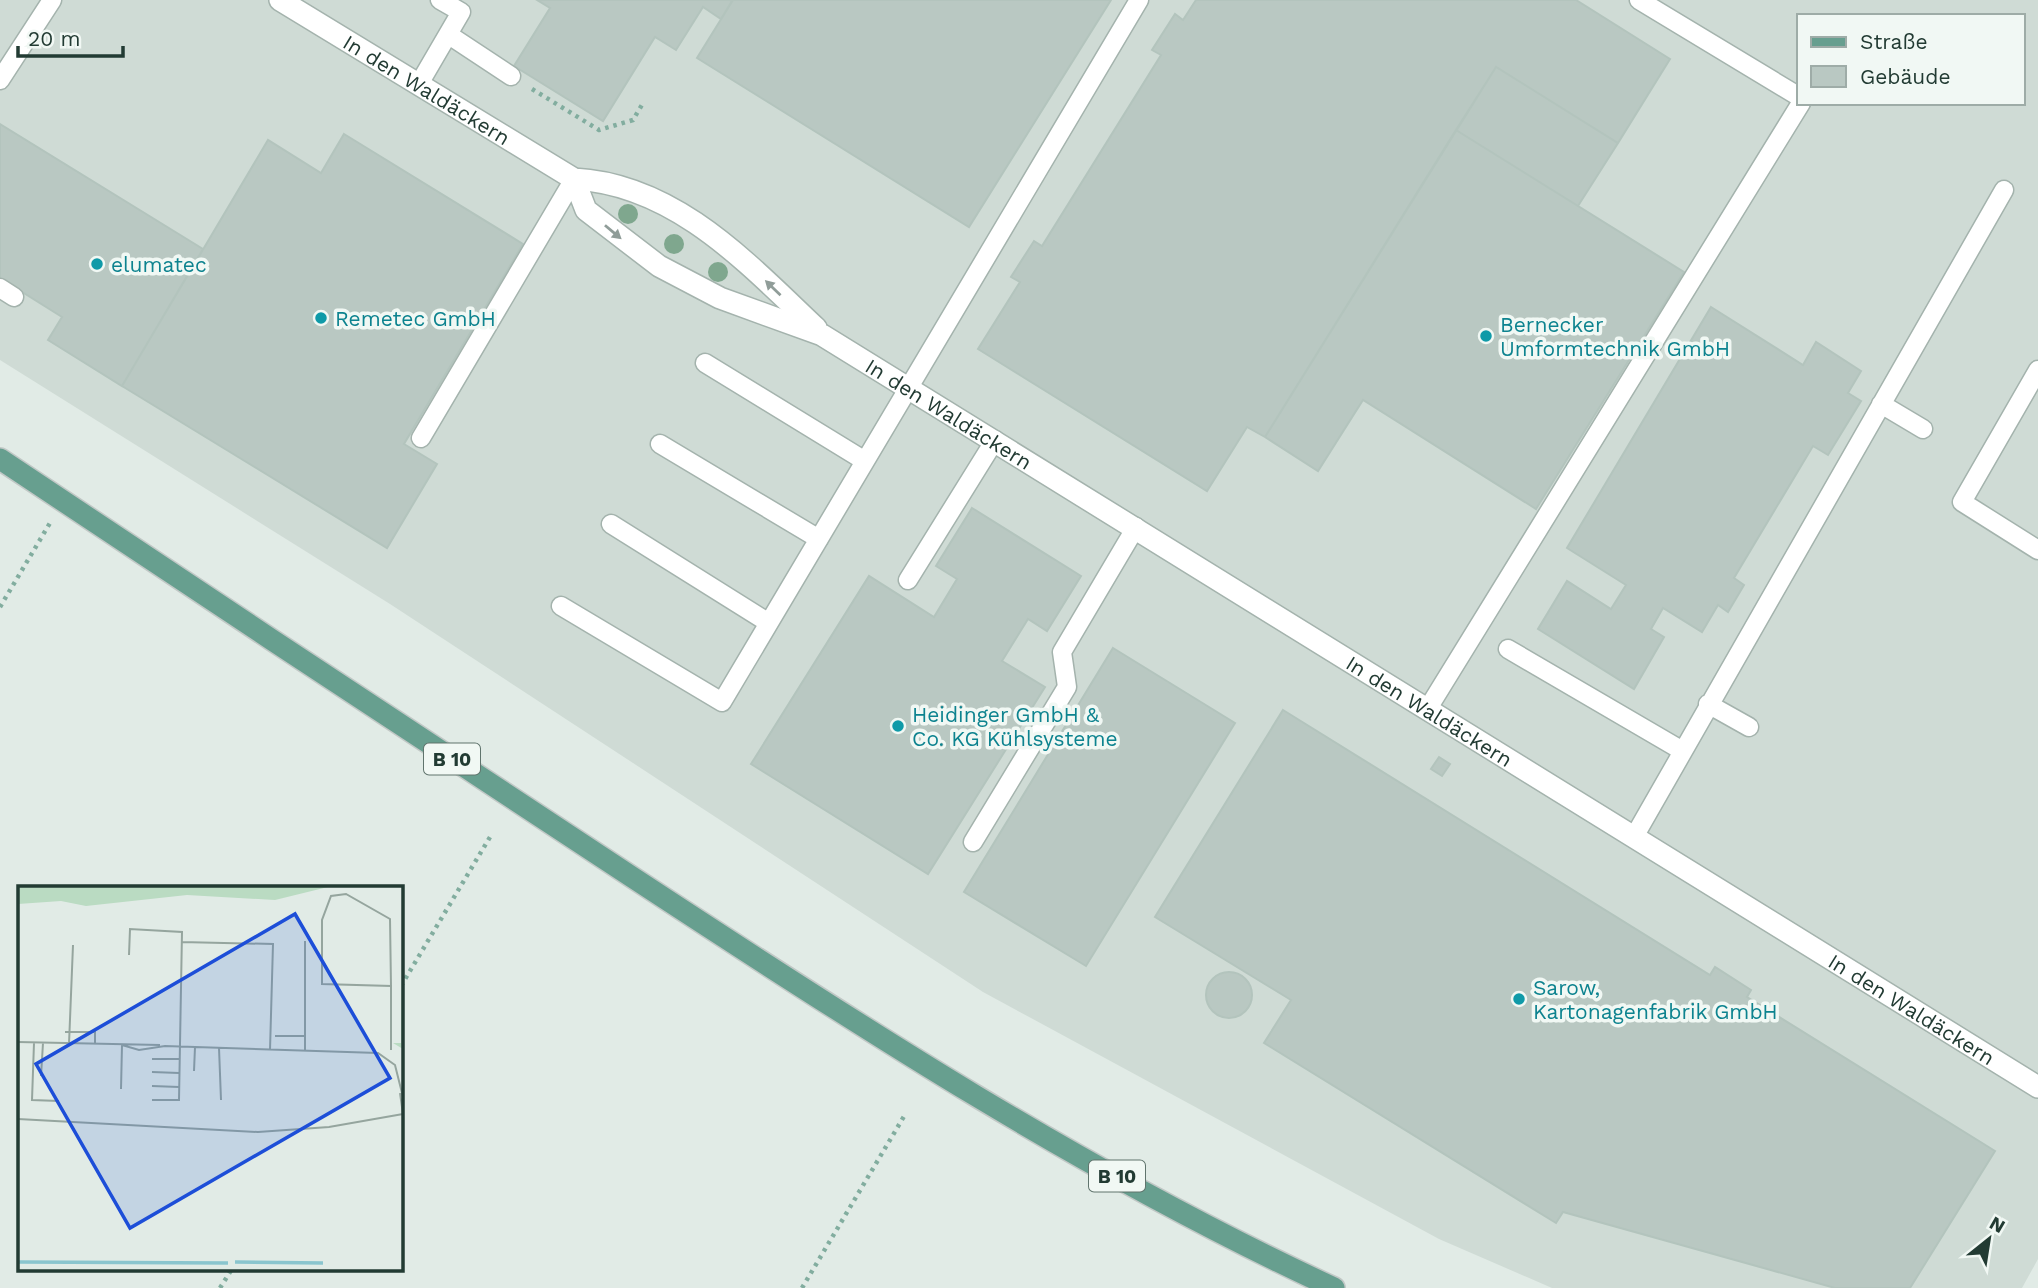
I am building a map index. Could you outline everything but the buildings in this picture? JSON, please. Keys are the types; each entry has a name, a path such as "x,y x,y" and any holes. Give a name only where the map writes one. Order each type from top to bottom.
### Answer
{"main road":[{"name":"B 10","path":"0,459 906,1054 1089,1161 1210,1227 1334,1288"}],"street":[{"name":"In den Waldäckern","path":"280,0 574,179 604,180 655,200 695,222 740,256 822,335"},
{"name":"In den Waldäckern","path":"574,179 586,210 659,266 720,298 822,335 2038,1087"}],"lane":[{"path":"0,80 52,0"},
{"path":"419,84 461,12 440,0"},
{"path":"561,606 722,702 1139,0"},
{"path":"1639,0 1797,95"},
{"path":"449,35 511,76"},
{"path":"1427,710 1800,105"},
{"path":"421,438 574,179"},
{"path":"1634,837 1681,750 2004,190"},
{"path":"705,363 865,461"},
{"path":"2038,370 1962,502 2038,550"},
{"path":"1881,404 1923,429"},
{"path":"908,580 995,440"},
{"path":"660,444 819,539"},
{"path":"611,524 769,623"},
{"path":"973,842 1067,687 1062,652 1136,527"},
{"path":"1508,649 1681,750"},
{"path":"1708,704 1749,727"}],"path":[{"path":"511,76 599,130 633,120 643,103"},
{"path":"0,607 63,501"},
{"path":"402,984 490,836"},
{"path":"802,1288 906,1112"},
{"path":"220,1288 231,1270"}],"shaded area":[{"path":"0,0 2038,0 2038,1259 2022,1288 1552,1288 1439,1239 983,992 390,604 0,360"}],"place":[{"name":"elumatec","path":"97,264"},
{"name":"Remetec GmbH","path":"321,318"},
{"name":"Bernecker Umformtechnik GmbH","path":"1486,336"},
{"name":"Heidinger GmbH & Co. KG Kühlsysteme","path":"898,726"},
{"name":"Sarow, Kartonagenfabrik GmbH","path":"1519,999"}]}
